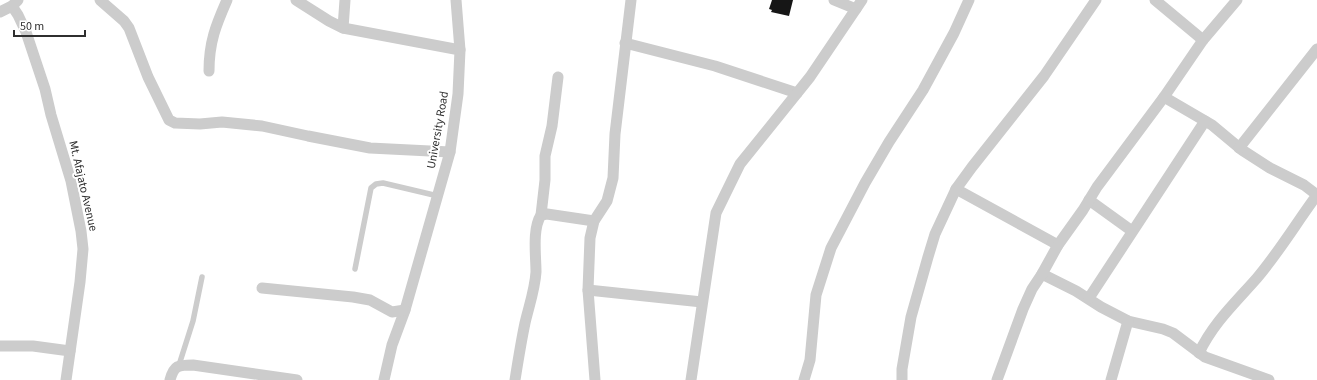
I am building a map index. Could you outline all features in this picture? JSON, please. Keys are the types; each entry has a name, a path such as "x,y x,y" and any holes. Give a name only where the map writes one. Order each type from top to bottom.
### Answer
{"street":[{"path":"100,0 124,21 129,28 148,77 169,120 175,124 222,122 256,125 370,148 450,152"},
{"path":"209,71 209,56 216,25 227,0"},
{"path":"296,0 328,21 343,28 460,50"},
{"path":"343,28 345,0"},
{"name":"University Road","path":"384,380 392,345 405,310 450,152 458,94 460,50 456,0"},
{"path":"595,380 588,290 590,238 594,220 607,202 613,178 615,134 631,0"},
{"path":"691,380 716,213 740,164 810,77 859,4 834,0"},
{"path":"804,380 810,360 816,295 831,248 865,183 889,142 923,90 954,33 969,0"},
{"path":"902,380 902,369 911,317 935,234 956,188 1044,76 1096,0"},
{"path":"1155,0 1203,40"},
{"path":"997,380 1022,309 1058,245 1097,187 1164,97 1203,40 1237,0"},
{"path":"0,12 15,3"},
{"name":"Mt. Afajato Avenue","path":"15,3 45,89 51,115 71,181 81,231 82,249 80,282 66,380"},
{"path":"625,43 715,66 797,93"},
{"path":"1238,148 1317,50"},
{"path":"515,380 536,272 535,250 538,220 541,215 545,180 546,145 552,126 558,77"},
{"path":"1164,97 1212,125 1238,148 1270,168 1304,185 1317,195 1258,277 1222,316 1205,340 1199,353"},
{"path":"1089,298 1205,121"},
{"path":"956,188 1058,245"},
{"path":"1089,200 1132,231"},
{"path":"541,215 547,214 594,220"},
{"path":"1042,274 1089,298 1128,321 1163,329 1173,333 1205,357 1269,380"},
{"path":"262,288 353,296 370,300 392,312 405,310"},
{"path":"588,290 702,302"},
{"path":"1111,380 1128,321"},
{"path":"0,346 33,346 70,351"},
{"path":"170,380 174,368 179,365 193,365 240,376 297,380"}],"lane":[{"path":"355,269 371,188 376,184 383,183 438,196"},
{"path":"179,365 193,321 202,278"}],"building":[{"path":"772,0 793,0 789,16 771,12 772,10 769,9"}]}
